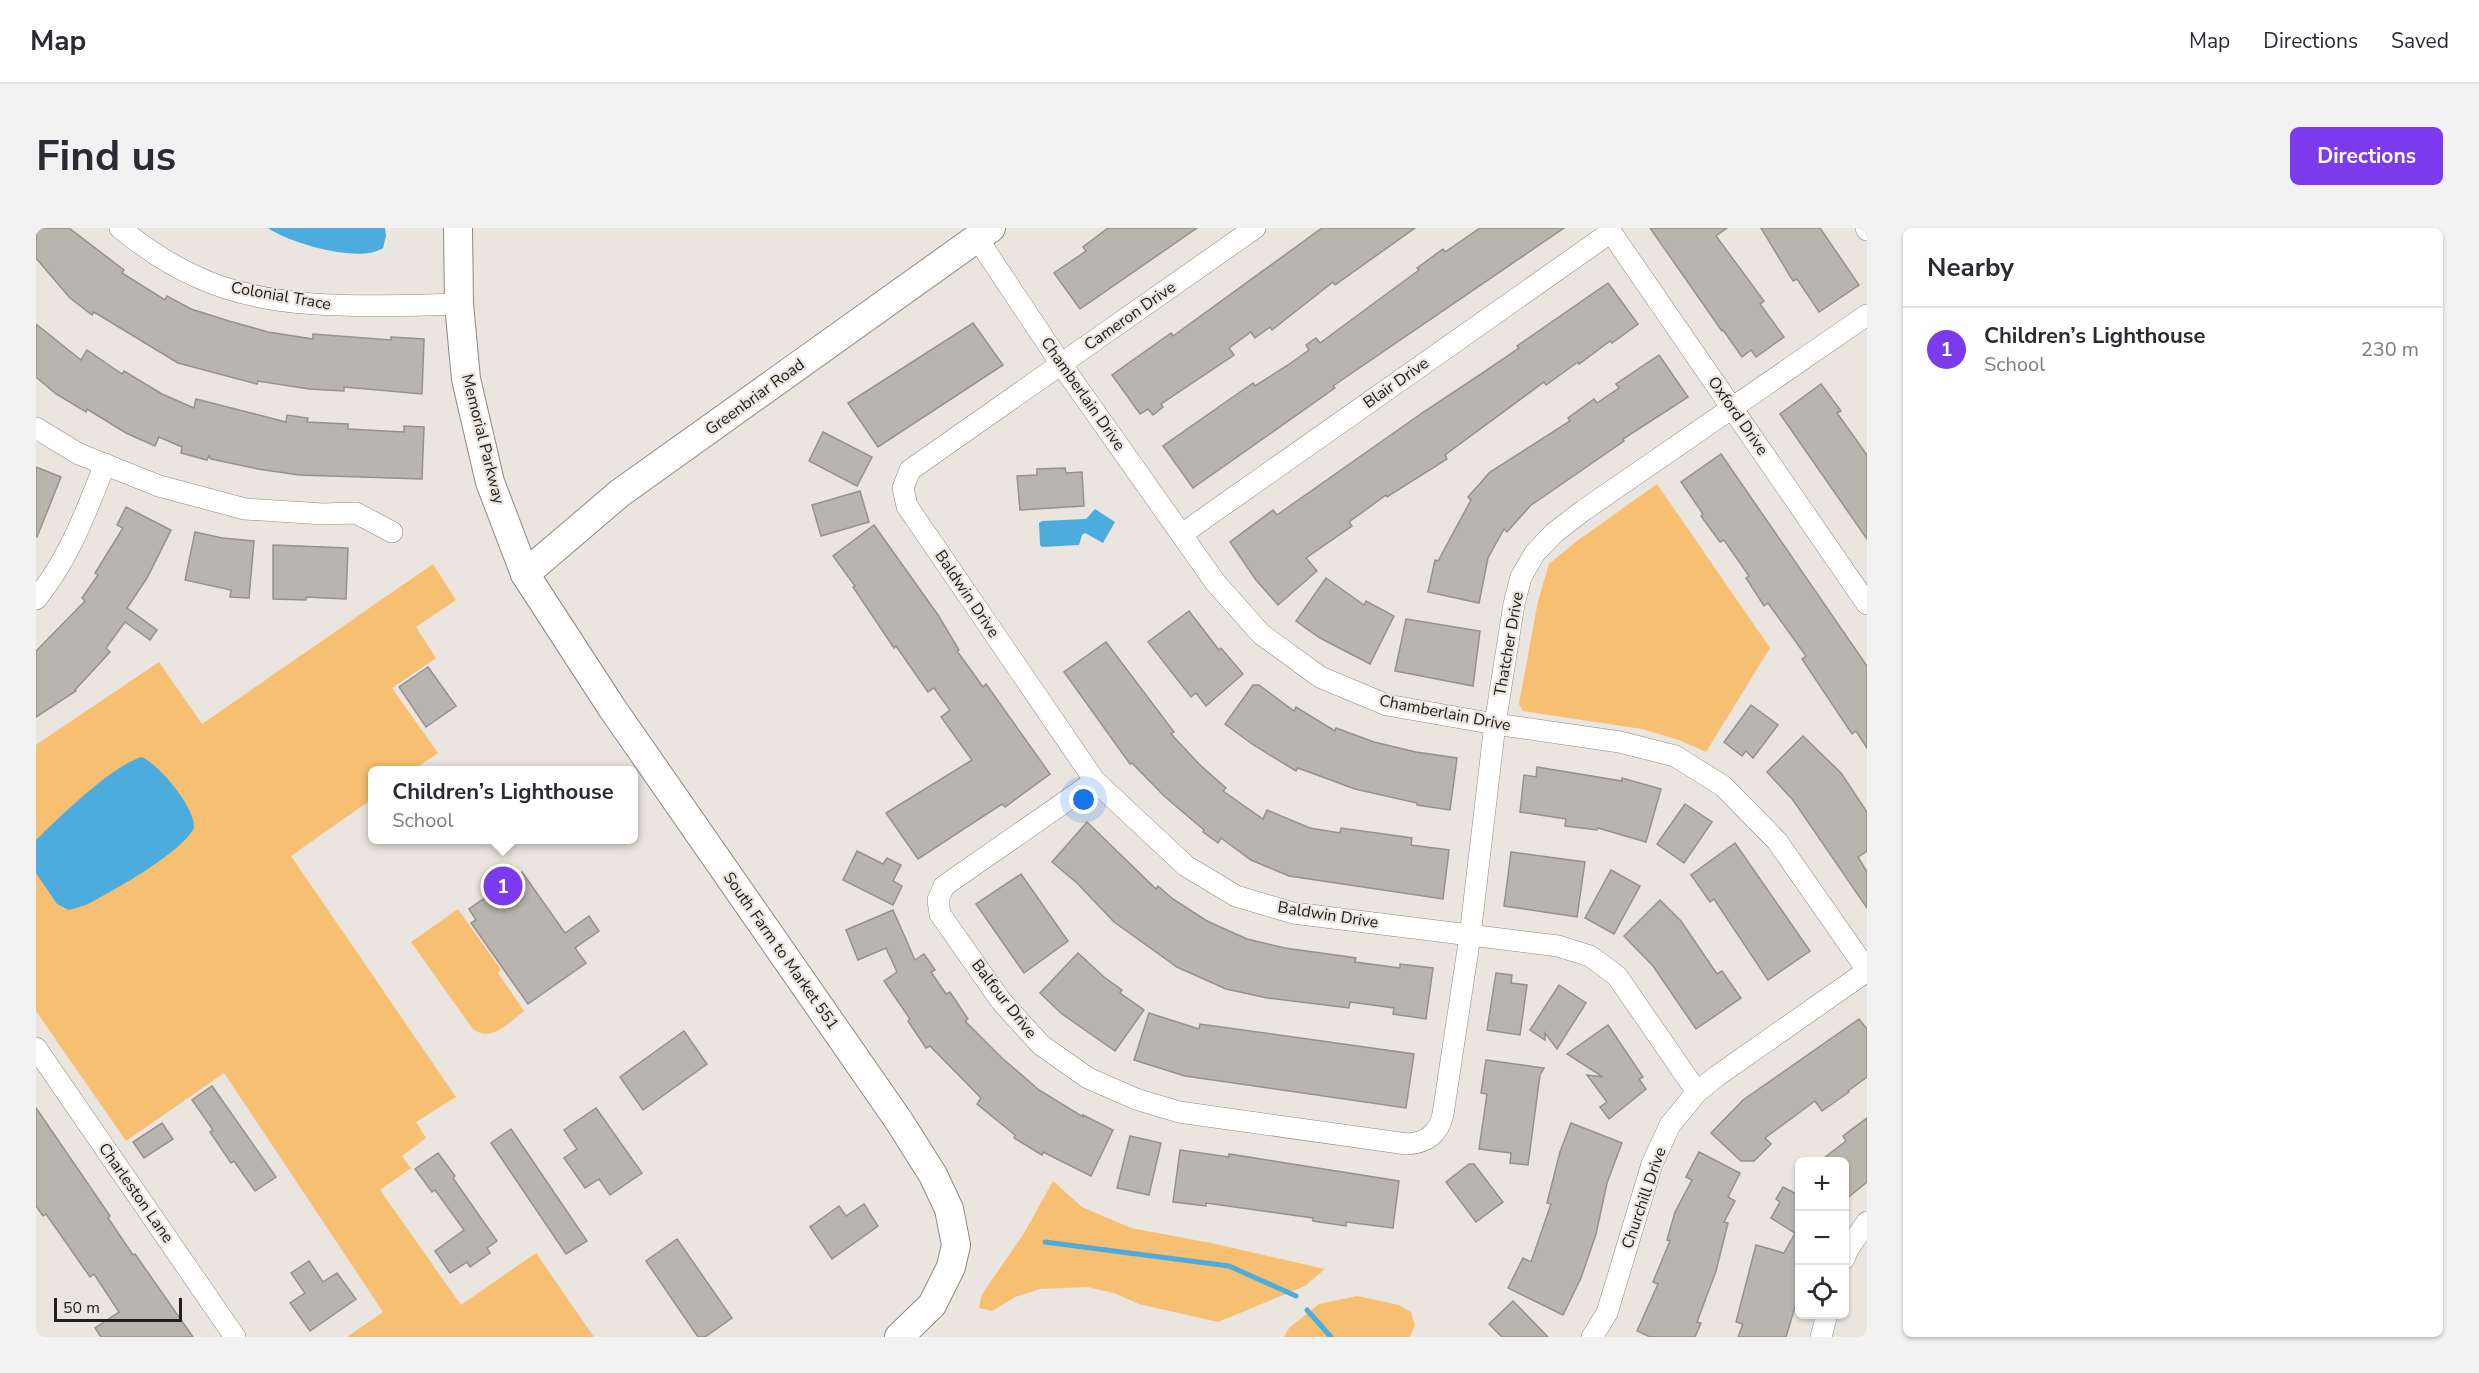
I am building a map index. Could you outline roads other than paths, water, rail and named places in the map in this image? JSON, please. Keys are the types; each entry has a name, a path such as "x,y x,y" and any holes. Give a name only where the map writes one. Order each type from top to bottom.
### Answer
{"main road":[{"name":"Memorial Parkway","path":"458,228 459,304 466,378 490,482 525,574"},
{"name":"Greenbriar Road","path":"525,574 620,493 979,231"},
{"name":"South Farm to Market 551","path":"525,574 612,708 899,1121 933,1175 949,1209 956,1245 951,1267 932,1305 899,1337"}],"street":[{"name":"Colonial Trace","path":"120,228 132,238 197,277 244,293 309,304 354,307 459,304"},
{"name":"Cameron Drive","path":"904,497 903,488 910,470 1255,228"},
{"name":"Oxford Drive","path":"1610,230 1867,604"},
{"name":"Blair Drive","path":"1182,534 1610,230"},
{"name":"Chamberlain Drive","path":"979,231 1061,364 1215,582 1261,634 1320,677 1387,705 1495,724 1620,742 1675,756 1723,786 1777,841 1867,970"},
{"name":"Thatcher Drive","path":"1427,1140 1440,1124 1443,1114 1470,936 1495,724 1514,604 1521,577 1535,553 1554,533 1584,510 1867,315"},
{"path":"36,428 79,454 159,486 245,509 323,514 356,513 392,532"},
{"path":"36,599 50,582 74,542 105,464"},
{"name":"Baldwin Drive","path":"904,497 914,516 1095,781 1186,866 1236,896 1293,913 1558,946 1590,956 1617,976 1697,1092"},
{"name":"Balfour Drive","path":"1095,781 944,886 938,900 940,914 1001,1001 1041,1045 1088,1078 1136,1099 1179,1112 1407,1144 1418,1144 1427,1140"},
{"name":"Churchill Drive","path":"1592,1337 1607,1313 1652,1164 1670,1125 1697,1092 1867,970"},
{"name":"Charleston Lane","path":"36,1048 235,1337"},
{"path":"1849,1248 1867,1222"},
{"path":"1821,1337 1826,1319"}],"water":[{"path":"268,228 385,228 386,236 383,248 358,254 342,253 292,240"},
{"path":"1095,509 1115,522 1103,543 1085,533 1079,545 1042,547 1040,545 1039,523 1042,521 1086,519"},
{"path":"142,757 158,769 175,788 189,809 194,828 175,849 161,860 86,905 69,910 57,904 36,873 36,840 102,781 130,762"}],"waterway":[{"path":"1045,1242 1229,1266 1296,1296"},
{"path":"1307,1310 1331,1337"}],"place":[{"name":"Children’s Lighthouse","path":"503,886"}]}
